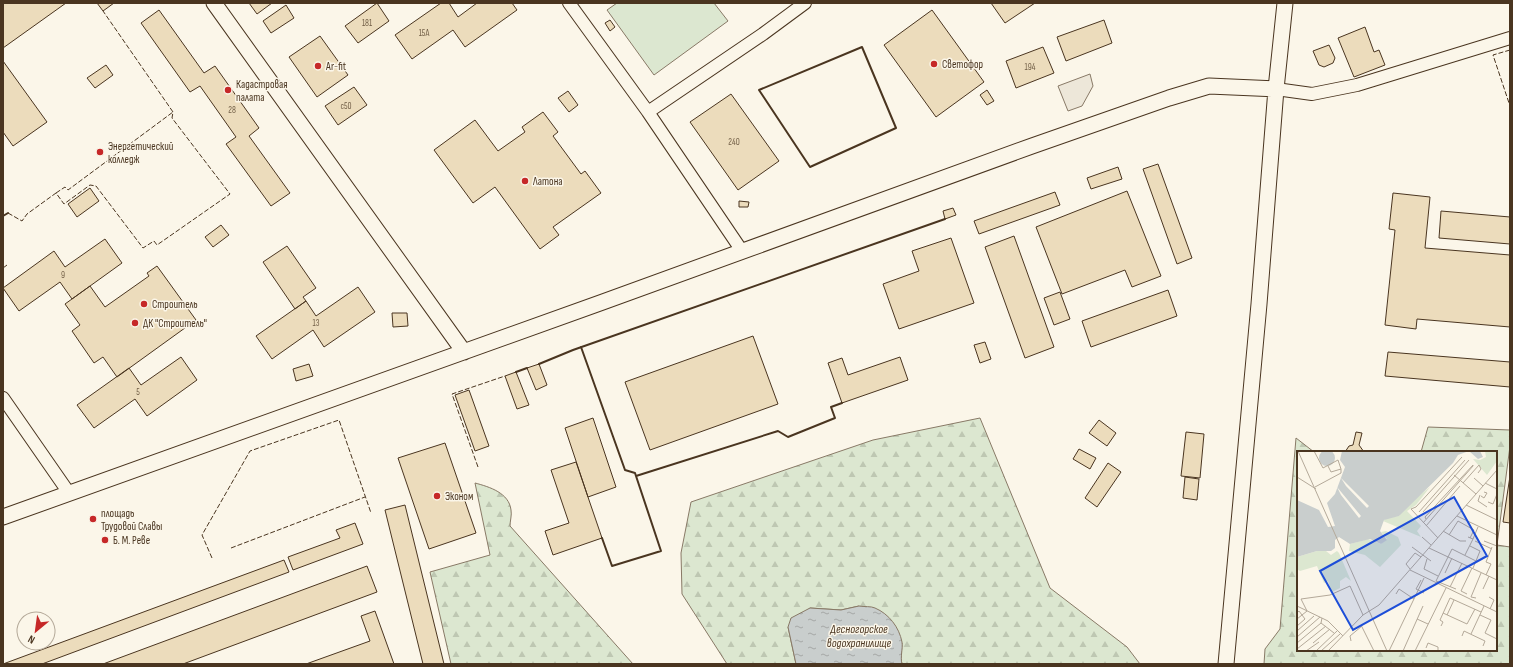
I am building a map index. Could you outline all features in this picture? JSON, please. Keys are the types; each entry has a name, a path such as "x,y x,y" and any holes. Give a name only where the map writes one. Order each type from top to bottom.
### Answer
{"street":[{"path":"214,3 464,352"},
{"path":"569,3 648,112 742,251"},
{"path":"648,112 763,34 805,3"},
{"path":"1226,664 1259,304 1276,89 1285,3"},
{"path":"3,517 1093,124 1169,98 1209,86 1276,89 1312,94 1357,85 1510,38"},
{"path":"3,398 69,493"}],"green space":[{"path":"617,3 714,3 728,21 654,75 607,10"},
{"path":"980,418 1050,588 1127,647 1140,664 902,664 902,643 859,606 841,610 810,608 788,627 796,664 727,664 682,594 681,553 691,502 873,440"},
{"path":"1428,427 1510,430 1510,446 1497,545 1497,451 1421,451"},
{"path":"1296,438 1313,451 1297,451 1297,651 1497,651 1497,545 1510,547 1510,664 1264,664 1265,649 1280,629"},
{"path":"475,483 498,492 507,499 511,512 510,526 633,664 451,664 430,572 490,555"}],"shaded area":[{"path":"1090,74 1093,86 1082,106 1068,111 1058,86"}],"water":[{"name":"Десногорское водохранилище","path":"859,606 875,608 889,617 896,626 902,642 902,664 796,664 788,627 791,618 810,608 841,610"}],"building":[{"path":"3,3 66,3 3,48"},
{"path":"97,3 114,3 103,11"},
{"path":"249,3 272,3 257,14"},
{"path":"377,3 389,21 358,43 345,26"},
{"path":"441,3 449,3 458,17 477,3 512,3 517,10 465,47 453,30 412,59 395,35"},
{"path":"991,3 1035,3 1005,23"},
{"path":"286,5 294,18 271,33 263,21"},
{"path":"159,10 204,73 215,66 259,128 249,136 290,193 271,206 226,144 236,137 200,86 190,92 141,23"},
{"name":"Светофор","path":"932,10 984,82 936,117 884,45"},
{"path":"610,20 615,27 610,31 605,23"},
{"path":"1104,20 1112,43 1066,61 1057,37"},
{"path":"1365,27 1374,52 1379,50 1385,65 1354,77 1338,38"},
{"name":"Ar-fit","path":"320,36 348,75 317,97 289,57"},
{"path":"1329,45 1335,58 1333,63 1324,67 1319,65 1313,51"},
{"path":"1043,47 1054,73 1016,88 1006,61"},
{"path":"3,61 47,122 13,146 3,132"},
{"path":"106,65 113,75 95,88 87,78"},
{"path":"354,87 367,105 338,125 325,106"},
{"path":"987,90 994,101 987,105 980,95"},
{"path":"568,91 578,105 569,112 558,98"},
{"path":"731,94 779,161 738,190 690,122"},
{"name":"Латона","path":"543,112 558,132 553,136 581,174 585,171 601,193 553,227 559,235 540,249 495,187 473,203 434,150 475,120 498,151 525,132 522,127"},
{"path":"1158,164 1192,258 1177,264 1143,169"},
{"path":"1118,167 1122,179 1091,189 1087,178"},
{"path":"90,188 99,201 77,217 68,204"},
{"path":"1127,191 1161,276 1132,287 1125,270 1062,294 1036,227"},
{"path":"1055,192 1060,205 979,234 974,221"},
{"path":"1393,193 1430,197 1425,248 1510,255 1510,327 1417,319 1416,329 1385,325 1395,230 1389,229"},
{"path":"739,201 749,202 748,207 739,207"},
{"path":"953,208 956,215 945,219 943,211"},
{"path":"1441,211 1510,217 1510,244 1439,238"},
{"path":"221,225 229,235 213,247 205,237"},
{"path":"1014,236 1054,347 1025,358 985,247"},
{"path":"951,238 974,303 899,329 883,284 919,271 912,251"},
{"path":"105,239 122,263 72,299 60,282 19,311 3,288 54,251 65,267"},
{"path":"287,246 316,288 303,297 306,301 295,309 263,262"},
{"name":"ДК \"Строитель\"","path":"157,266 196,320 117,377 103,357 94,363 72,331 80,325 65,304 90,286 105,307 149,276 147,273"},
{"path":"358,287 375,312 324,347 313,330 272,359 256,336 306,301 316,316"},
{"path":"1168,290 1177,316 1091,347 1082,321"},
{"path":"1060,292 1070,319 1054,325 1044,298"},
{"path":"392,313 407,313 408,326 393,327"},
{"path":"753,336 778,404 650,450 625,382"},
{"path":"985,342 991,359 980,363 974,345"},
{"path":"1388,352 1510,362 1510,387 1385,376"},
{"path":"181,357 197,380 147,416 135,399 94,428 77,405 129,368 141,385"},
{"path":"900,357 908,380 842,403 828,363 842,358 848,375"},
{"path":"309,364 313,376 296,381 293,369"},
{"path":"539,364 547,385 536,390 527,368"},
{"path":"516,372 529,405 517,409 505,376"},
{"path":"469,390 489,446 475,451 455,395"},
{"path":"593,418 616,487 588,497 565,428"},
{"path":"1099,420 1116,433 1107,446 1089,433"},
{"path":"1186,432 1204,434 1200,478 1181,476"},
{"path":"1356,432 1362,433 1359,445 1363,451 1346,451 1349,446 1353,445"},
{"name":"Эконом","path":"445,443 476,533 429,549 398,458"},
{"path":"1079,449 1096,458 1090,469 1073,459"},
{"path":"576,462 602,538 553,555 545,531 569,523 551,470"},
{"path":"1108,463 1121,472 1097,507 1085,498"},
{"path":"1510,476 1510,523 1503,522"},
{"path":"1185,477 1199,479 1197,500 1183,498"},
{"path":"405,505 444,664 423,664 385,510"},
{"path":"355,523 363,544 293,570 288,557 340,538 336,530"},
{"path":"284,560 289,572 42,664 3,664 38,651 56,651 56,644"},
{"path":"367,566 377,592 183,664 103,664"},
{"path":"375,611 394,664 306,664 370,641 361,616"}],"fence":[{"path":"8,213 22,221 27,214 56,193 64,204 90,185 96,186 143,248 154,241 157,245 230,194 172,118 173,112 103,11"},
{"path":"1510,50 1493,55 1510,106"},
{"path":"56,193 65,187 68,190 173,112"},
{"path":"3,268 7,265"},
{"path":"478,467 452,394 505,376"},
{"path":"212,558 202,535 250,451 339,420 371,513"},
{"path":"231,548 365,497"}],"wall":[{"path":"862,47 896,128 810,167 759,90 862,47"},
{"path":"3,216 8,213"},
{"path":"539,364 573,350 945,219"},
{"path":"581,347 625,470 635,473 636,476 778,431 788,437 835,418 831,407 842,403"},
{"path":"516,372 527,368"},
{"path":"602,538 612,566 661,551 636,476"}],"place":[{"name":"Светофор","path":"934,64"},
{"name":"Ar-fit","path":"318,66"},
{"name":"Кадастровая палата","path":"228,90"},
{"name":"Энергетический колледж","path":"100,152"},
{"name":"Латона","path":"525,181"},
{"name":"Строитель","path":"144,304"},
{"name":"ДК \"Строитель\"","path":"135,323"},
{"name":"Эконом","path":"437,496"},
{"name":"площадь Трудовой Славы","path":"93,519"},
{"name":"Б. М. Реве","path":"105,540"}]}
